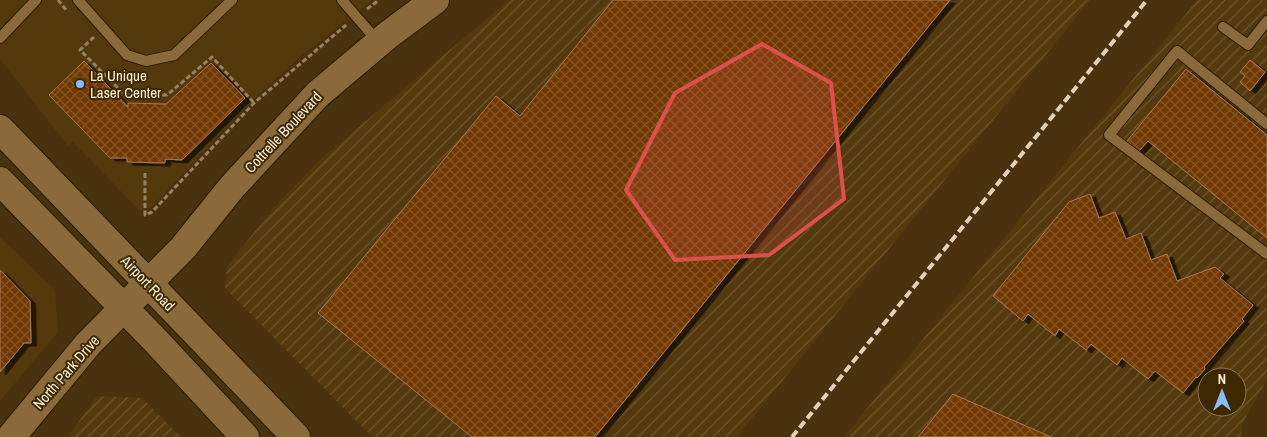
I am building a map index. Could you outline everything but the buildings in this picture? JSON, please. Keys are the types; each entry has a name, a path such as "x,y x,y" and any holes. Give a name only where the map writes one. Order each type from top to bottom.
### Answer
{"main road":[{"name":"Cottrelle Boulevard","path":"124,308 183,248 232,187 318,94 379,43 435,0"},
{"name":"Airport Road","path":"2,125 20,149 296,437"},
{"path":"0,182 124,308 245,437"},
{"name":"North Park Drive","path":"11,437 88,344 124,308"}],"lane":[{"path":"0,38 36,0"},
{"path":"78,0 127,55 146,61 174,55 232,0"},
{"path":"342,0 379,43"},
{"path":"1223,27 1248,45 1267,21"},
{"path":"1267,124 1177,51 1109,135 1267,254"}],"path":[{"path":"145,173 145,215 152,212 254,103 355,17 379,0"}],"highlighted area":[{"path":"762,44 831,83 844,199 769,255 675,260 626,190 675,93"}],"shaded area":[{"path":"0,0 372,0 302,55 249,103 152,207 140,211 73,142 68,146 0,59"},
{"path":"509,0 1090,0 737,437 372,437 225,288 227,267 269,213 321,159"},
{"path":"1197,0 1267,0 1267,380 1247,415 1247,367 1197,367 1197,417 1246,417 1243,422 1241,437 844,437"},
{"path":"0,237 55,290 58,332 0,401"},
{"path":"97,396 142,398 181,437 68,437"}],"railway":[{"path":"792,437 1147,0"}],"place":[{"name":"La Unique Laser Center","path":"80,84"}]}
